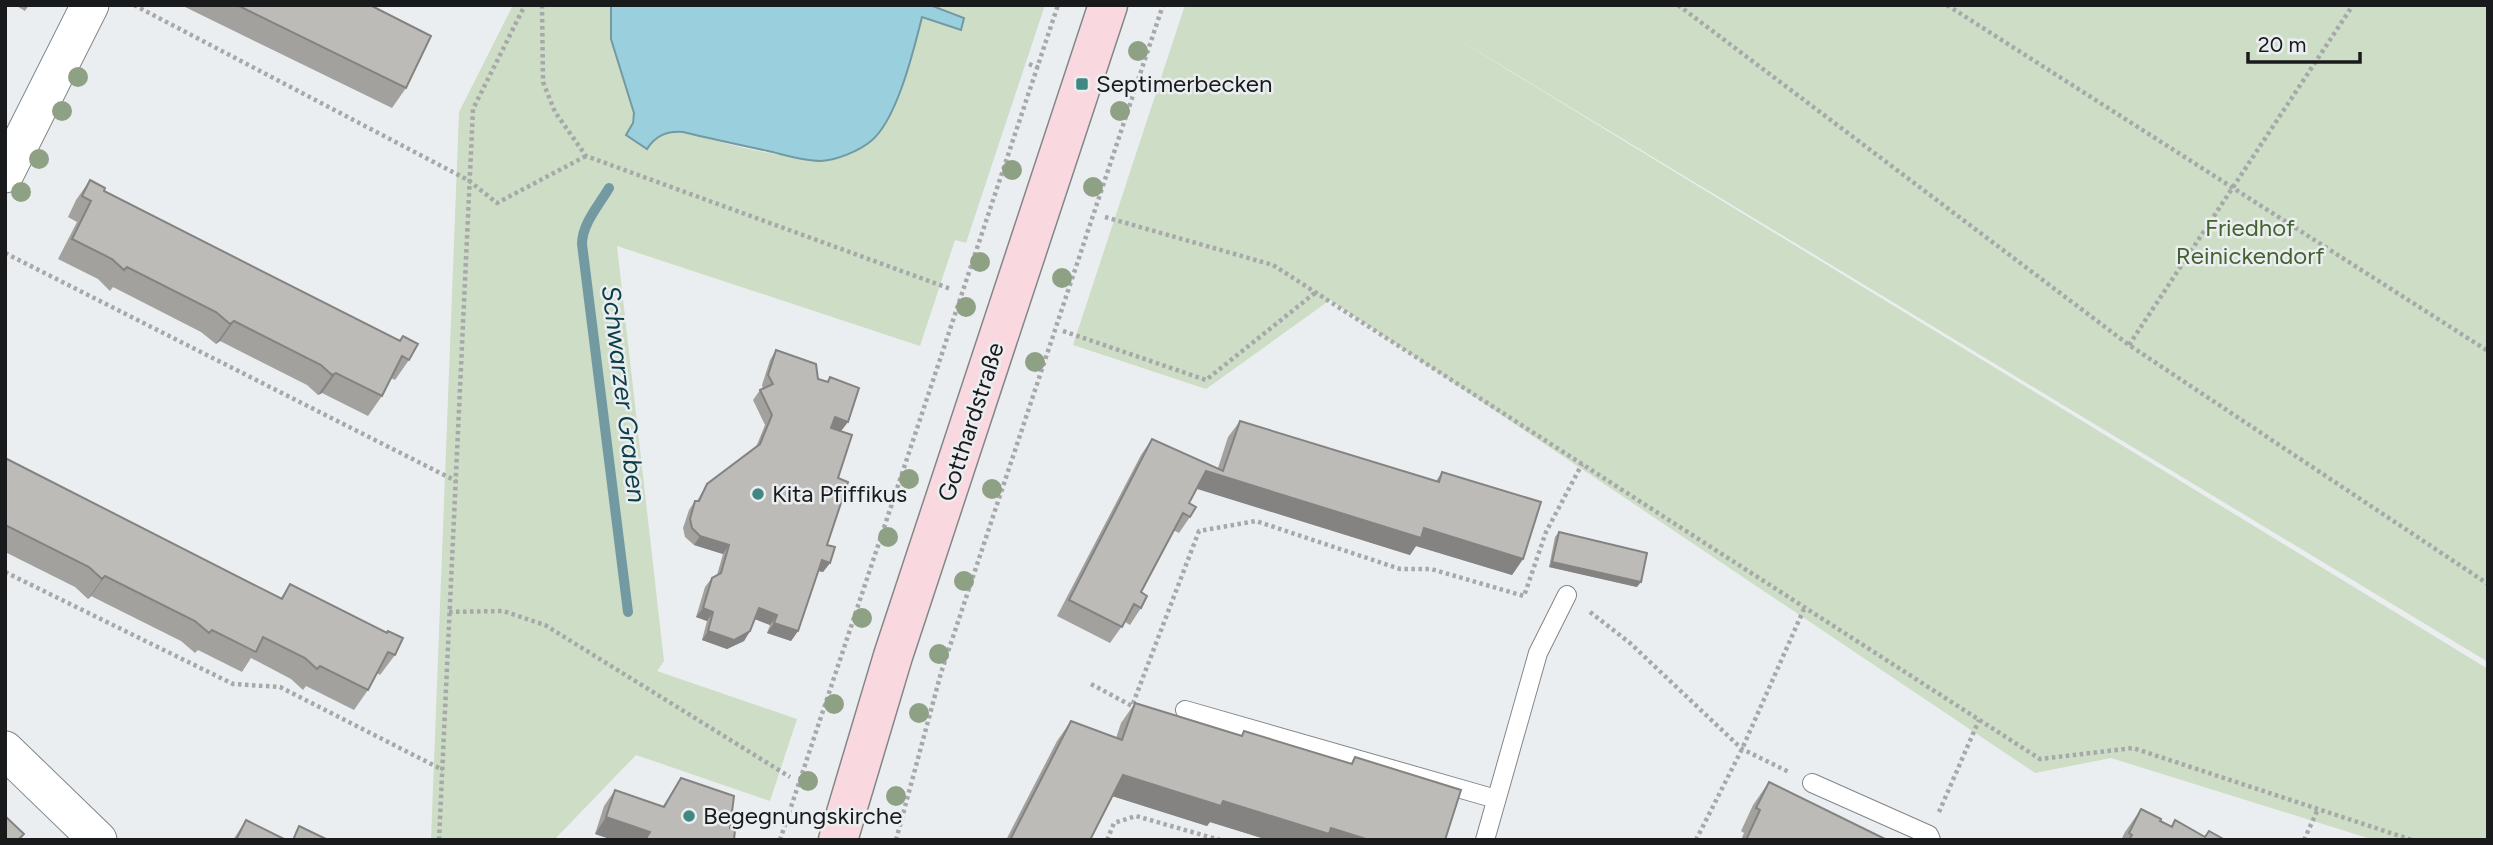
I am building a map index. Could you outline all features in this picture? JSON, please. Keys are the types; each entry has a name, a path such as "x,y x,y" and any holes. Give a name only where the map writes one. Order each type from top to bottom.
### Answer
{"main road":[{"name":"Gotthardstraße","path":"838,840 893,656 1108,5"}],"street":[{"path":"5,174 90,5"},
{"path":"5,750 98,840"}],"lane":[{"path":"1485,840 1538,653 1567,594"},
{"path":"1185,710 1496,799"},
{"path":"1812,783 1930,838"}],"path":[{"path":"134,5 468,180 497,202 586,156"},
{"path":"439,840 473,109 526,5"},
{"path":"542,5 543,82 555,112 586,156 951,289"},
{"path":"780,840 1040,68 1058,5"},
{"path":"896,840 949,648 1163,5"},
{"path":"1678,5 2129,345 2488,584"},
{"path":"1947,5 2488,351"},
{"path":"2129,345 2353,5"},
{"path":"1029,64 1040,68"},
{"path":"1105,217 1273,265 2040,759 2133,748 2412,840"},
{"path":"5,253 456,481"},
{"path":"1063,331 1206,380 1316,292"},
{"path":"1091,684 1132,706 1199,531 1256,521 1399,569 1431,569 1524,596 1546,532 1581,464"},
{"path":"5,572 233,684 280,687 443,770"},
{"path":"1528,584 1567,594 1630,643 1742,749 1812,783"},
{"path":"1696,840 1742,749 1804,609"},
{"path":"449,612 503,611 545,625 790,777"},
{"path":"1930,838 1979,720"},
{"path":"2304,840 2318,809"},
{"path":"1107,840 1114,823 1136,816 1220,840"}],"green space":[{"path":"513,5 611,5 611,39 634,113 630,130 647,149 654,140 663,135 683,132 753,150 806,158 831,157 853,152 871,141 880,130 903,82 922,17 961,29 964,18 930,5 1045,5 966,243 955,240 920,346 617,246 664,661 657,671 797,719 770,801 636,755 554,840 431,840 459,112"},
{"name":"Friedhof Reinickendorf","path":"1185,5 2488,5 2488,662 1446,32 2488,669 2488,840 2374,840 2111,758 2035,773 1330,300 1206,389 1073,345"}],"water":[{"path":"611,5 930,5 964,18 961,30 922,17 903,83 880,131 866,145 834,159 821,161 794,158 683,132 662,135 647,149 626,135 633,123 634,113 611,39"}],"building":[{"path":"237,5 370,5 431,36 406,88"},
{"path":"90,180 105,188 104,191 400,341 403,336 418,344 409,360 402,356 382,396 336,373 332,375 321,365 234,321 230,324 216,312 127,267 124,270 112,259 72,239 91,201 82,196"},
{"path":"776,350 816,364 818,379 828,382 830,377 859,388 848,422 835,417 831,428 852,435 838,478 848,482 827,545 835,547 830,563 822,560 798,631 774,623 777,615 759,608 750,631 734,640 708,631 713,612 703,608 712,578 721,573 729,545 700,536 692,528 690,519 695,501 699,501 707,484 760,444 772,415 760,390 773,384 768,375"},
{"path":"1240,421 1439,482 1442,472 1541,502 1523,559 1424,528 1421,538 1206,471 1189,503 1196,507 1190,517 1183,513 1141,592 1147,596 1141,608 1134,604 1122,627 1069,600 1152,439 1223,471"},
{"path":"5,458 282,599 290,584 387,633 388,631 403,638 395,655 388,652 368,690 320,666 317,669 305,658 263,637 256,652 212,630 209,633 195,621 105,576 102,579 89,567 5,525"},
{"path":"1559,532 1647,553 1641,582 1552,562"},
{"path":"1135,703 1242,736 1244,731 1352,764 1355,757 1461,790 1445,840 1369,840 1331,828 1329,834 1223,801 1221,806 1123,775 1090,840 1010,840 1071,721 1122,740"},
{"path":"681,778 734,796 730,828 735,830 734,840 645,840 650,832 606,817 615,790 664,807"},
{"path":"1769,782 1887,840 1746,840 1760,810 1756,808"},
{"path":"2141,809 2172,827 2175,820 2205,837 2209,831 2225,840 2129,840 2132,835 2129,833"},
{"path":"5,816 24,834 18,840 5,840"},
{"path":"246,820 286,840 236,840"},
{"path":"299,826 328,840 293,840"}],"waterway":[{"name":"Schwarzer Graben","path":"609,188 588,222 582,244 628,612"}],"place":[{"name":"Septimerbecken","path":"1082,84"},
{"name":"Kita Pfiffikus","path":"758,494"},
{"name":"Begegnungskirche","path":"689,816"}]}
